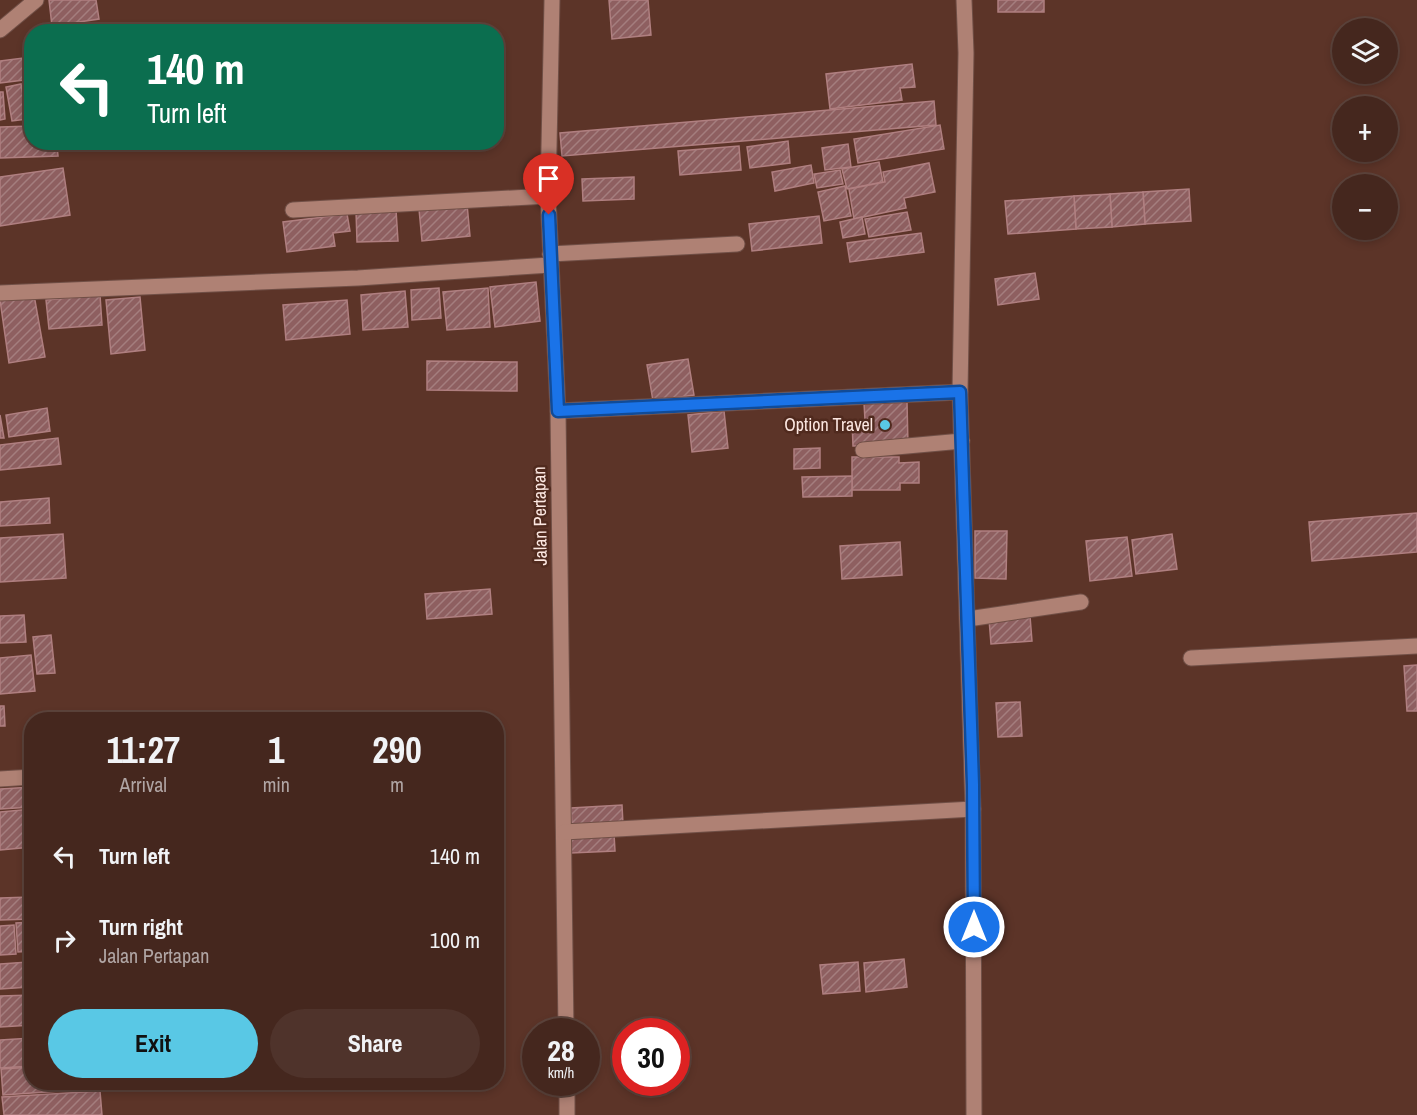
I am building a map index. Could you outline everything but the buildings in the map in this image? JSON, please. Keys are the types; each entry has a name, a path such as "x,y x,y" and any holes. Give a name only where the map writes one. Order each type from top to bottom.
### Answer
{"street":[{"path":"0,30 36,0"},
{"name":"Jalan Pertapan","path":"552,0 548,196 558,411 566,1018"},
{"path":"964,0 966,53 960,392 973,809 974,1115"},
{"path":"293,210 548,196"},
{"path":"0,293 358,278 737,244"},
{"path":"558,411 960,392"},
{"path":"863,450 962,441"},
{"path":"968,619 1080,602"},
{"path":"1191,658 1417,646"},
{"path":"0,779 24,778"},
{"path":"564,832 973,809"},
{"path":"567,1096 567,1115"}],"place":[{"name":"Option Travel","path":"885,425"}],"route":[{"path":"549,215 558,411 960,392 973,785 974,927"}]}
